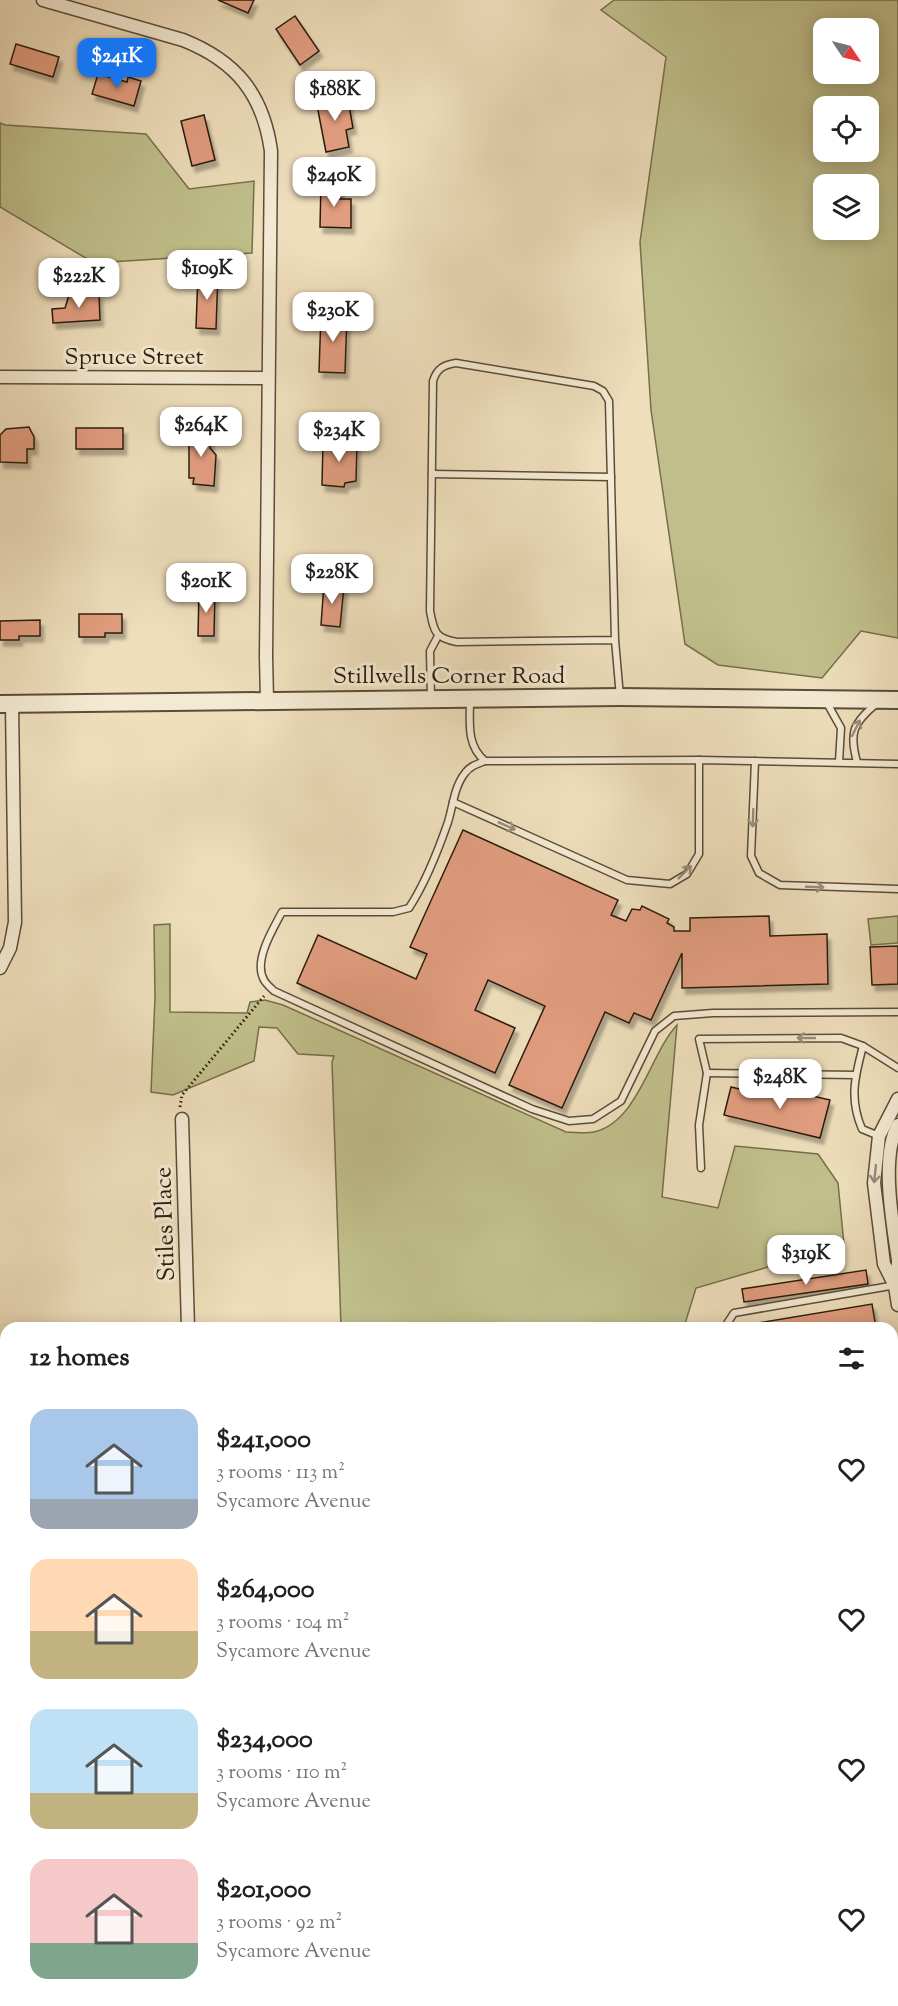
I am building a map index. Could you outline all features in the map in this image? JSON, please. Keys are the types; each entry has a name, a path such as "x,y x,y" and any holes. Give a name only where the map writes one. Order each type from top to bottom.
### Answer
{"street":[{"path":"42,0 183,40 202,48 233,69 246,84 257,101 269,134 271,151 267,700"},
{"name":"Spruce Street","path":"0,377 268,378"},
{"name":"Stillwells Corner Road","path":"6,704 620,697 898,700"},
{"path":"0,968 10,948 15,922 6,704"},
{"path":"896,1285 884,1264 874,1183 879,1136 898,1099"},
{"name":"Stiles Place","path":"182,1119 188,1322"},
{"path":"898,1125 895,1130 890,1162 890,1203 898,1262 896,1285 898,1305"}],"lane":[{"path":"615,640 457,642 438,636 433,629 430,611 433,381 439,369 445,364 456,363 594,386 603,391 609,401 615,640 620,697"},
{"path":"432,474 611,477"},
{"path":"431,699 430,651 438,636"},
{"path":"470,699 472,746 477,755 485,761"},
{"path":"826,700 841,728 839,762"},
{"path":"857,762 852,734 866,712 880,701"},
{"path":"453,801 627,880 670,884 687,874 699,854 699,760"},
{"path":"898,764 699,760 485,761 471,767 458,785 448,821 420,892 410,908 393,912 282,912 266,941 260,967 263,979 274,991 532,1109 570,1121 593,1119 621,1101 655,1031 674,1016 713,1013 898,1012"},
{"path":"755,761 751,856 759,873 780,885 898,889"},
{"path":"701,1168 699,1125 707,1073 699,1039 841,1038 863,1046 898,1068"},
{"path":"863,1046 854,1080 856,1116 862,1129 879,1136"},
{"path":"707,1073 855,1074"},
{"path":"728,1322 734,1312 896,1285"}],"path":[{"path":"182,1119 180,1105 182,1095 270,988"}],"shaded area":[{"path":"614,0 898,0 898,638 861,631 822,678 718,665 685,644 651,410 640,242 666,57 601,10"},
{"path":"0,123 146,134 189,189 254,181 252,253 94,263 0,207"},
{"path":"898,916 898,943 871,945 868,919"},
{"path":"170,924 170,1012 247,1013 250,1002 265,1000 283,1005 566,1132 594,1132 609,1126 622,1115 642,1086 667,1038 677,1025 662,1197 718,1208 735,1146 818,1154 838,1183 844,1245 696,1288 686,1322 341,1322 332,1062 334,1056 298,1054 277,1028 259,1027 254,1061 173,1095 151,1092 155,997 154,925"}],"building":[{"path":"218,0 254,0 248,13"},
{"path":"295,16 319,51 300,65 276,29"},
{"path":"16,44 59,57 53,77 10,64"},
{"path":"98,74 127,82 128,77 141,81 134,106 92,94"},
{"path":"347,94 353,128 346,130 349,147 326,152 316,100"},
{"path":"204,115 215,160 192,166 181,121"},
{"path":"321,183 341,184 340,199 351,199 351,228 320,227"},
{"path":"198,273 218,273 216,329 196,328"},
{"path":"99,293 100,320 53,323 52,309 65,308 69,295"},
{"path":"321,313 347,314 345,373 319,372"},
{"path":"29,427 34,437 34,449 27,449 27,463 0,462 0,435 6,429"},
{"path":"76,428 123,428 123,449 76,449"},
{"path":"189,429 211,430 210,448 216,455 214,486 193,484 194,478 189,478"},
{"path":"323,442 357,442 356,481 345,483 344,487 322,485"},
{"path":"324,584 344,586 340,627 321,625"},
{"path":"199,591 215,591 214,636 198,636"},
{"path":"79,614 122,614 122,633 105,633 105,637 79,637"},
{"path":"40,620 40,636 19,636 19,640 0,640 0,621"},
{"path":"463,830 618,900 611,915 626,921 632,909 640,910 642,906 669,919 667,923 674,927 674,931 690,931 690,918 769,916 770,936 827,934 828,984 682,988 682,953 651,1020 634,1013 629,1023 605,1012 562,1108 509,1085 545,1006 488,980 475,1010 515,1028 495,1073 297,983 318,935 416,979 427,954 410,947"},
{"path":"898,946 898,984 872,985 870,947"},
{"path":"770,1086 830,1100 820,1138 724,1115 731,1087 768,1096"},
{"path":"866,1270 868,1284 744,1302 742,1289"},
{"path":"872,1304 875,1322 764,1322"}]}
